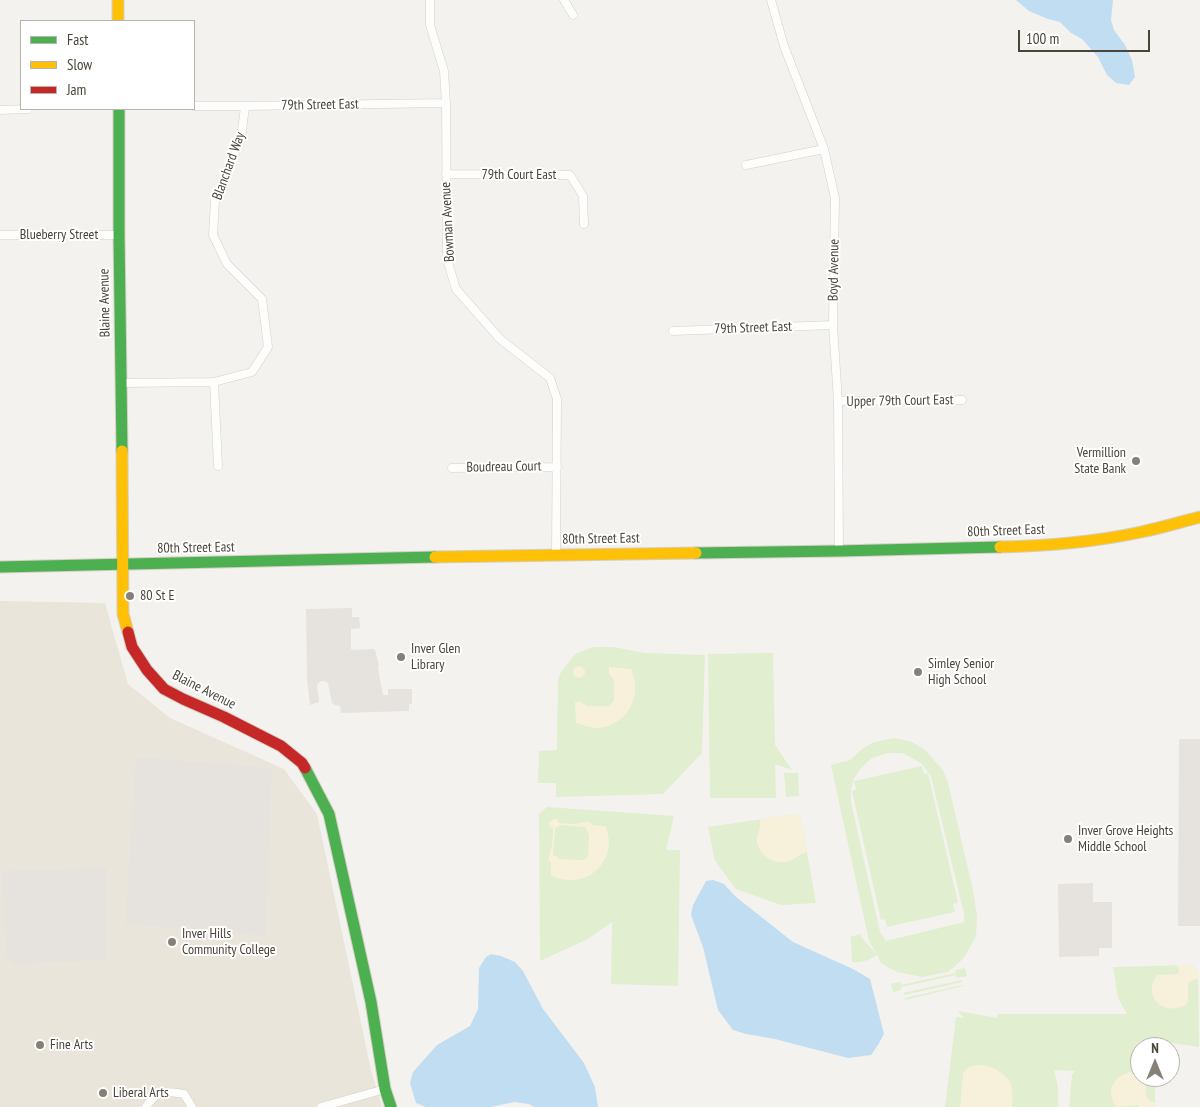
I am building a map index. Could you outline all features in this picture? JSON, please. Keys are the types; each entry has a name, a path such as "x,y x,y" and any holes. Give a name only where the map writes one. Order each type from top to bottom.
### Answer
{"street":[{"path":"118,0 118,20"},
{"name":"Bowman Avenue","path":"430,0 430,25 444,71 447,259 456,289 500,339 550,378 557,400 556,554"},
{"path":"564,0 572,15"},
{"name":"Boyd Avenue","path":"772,0 784,46 824,149 835,198 833,325 838,401 839,551"},
{"name":"79th Street East","path":"195,106 446,103"},
{"name":"Blanchard Way","path":"122,383 214,382 252,372 268,347 262,299 227,264 213,235 215,201 242,139 245,106"},
{"path":"0,110 20,109"},
{"name":"Blaine Avenue","path":"119,110 123,614 132,647 147,670 164,689 281,746 302,763 328,814 331,824 371,1002 385,1089 391,1107"},
{"path":"746,165 824,149"},
{"name":"79th Court East","path":"446,174 570,175 582,196 584,224"},
{"name":"Blueberry Street","path":"0,235 119,235"},
{"name":"79th Street East","path":"673,331 833,325"},
{"path":"214,382 218,466"},
{"name":"Upper 79th Court East","path":"838,401 962,400"},
{"name":"Boudreau Court","path":"452,468 557,467"},
{"name":"80th Street East","path":"0,567 556,554 839,551 1040,546 1102,539 1141,532 1200,517"},
{"path":"320,1107 385,1089"},
{"path":"146,1107 152,1098 166,1091 184,1094 192,1107"}],"shaded area":[{"name":"Inver Hills Community College","path":"0,601 105,603 128,684 170,718 284,769 317,814 371,1070 382,1107 0,1107"},
{"path":"352,608 352,617 359,617 360,628 351,629 351,649 375,650 383,695 388,695 388,689 412,689 412,704 409,704 409,711 341,713 340,706 332,703 327,682 322,681 317,685 319,702 310,705 307,680 306,609"},
{"path":"1179,739 1200,739 1200,926 1178,926"},
{"path":"136,757 272,768 266,936 125,924"},
{"path":"107,868 106,960 15,964 6,956 2,871"},
{"path":"1093,883 1093,902 1112,902 1112,948 1099,948 1099,956 1059,957 1058,884"}],"green space":[{"path":"593,647 614,647 644,653 705,655 702,753 663,794 556,797 556,783 538,783 539,751 557,750 558,679 562,670 575,654"},
{"path":"773,653 775,745 792,770 775,764 776,798 710,798 708,654"},
{"path":"894,738 912,742 925,750 943,770 948,783 973,890 977,916 976,936 964,958 948,972 922,977 897,972 881,963 877,955 865,961 852,962 850,937 860,934 876,954 869,941 831,765 850,760 862,749 874,742","holes":["888,753 902,753 921,763 931,776 964,914 964,922 886,941 880,932 851,802 851,789 854,778 872,758"]},
{"path":"922,766 924,774 928,773 958,903 953,904 955,912 887,927 885,919 881,920 852,791 856,789 854,781"},
{"path":"784,773 798,773 799,796 786,797"},
{"path":"547,807 674,816 666,850 680,850 678,986 611,984 612,922 588,939 540,961 539,814"},
{"path":"796,814 801,818 816,903 781,905 736,889 715,861 708,827"},
{"path":"1192,965 1198,971 1199,1047 1180,1044 1180,1037 1130,1037 1130,1087 1155,1087 1155,1106 1069,1107 1072,1075 1075,1071 1054,1070 1058,1087 1058,1107 945,1107 956,1017 964,1018 958,1011 997,1018 998,1014 1127,1014 1118,998 1113,967"},
{"path":"965,968 967,976 957,978 956,975 901,987 901,990 893,992 891,984 900,982 901,985 956,973 955,970"},
{"path":"962,980 962,982 904,995 903,993"},
{"path":"963,986 905,1000 905,998"}],"sand":[{"path":"577,666 581,666 585,672 581,678 577,678 573,674 573,670"},
{"path":"609,667 631,669 635,680 635,693 630,708 619,721 611,725 595,728 576,723 575,702 581,702 587,706 609,706 614,701 614,680 609,674"},
{"path":"796,814 801,818 807,852 785,862 769,859 761,852 757,842 760,819"},
{"path":"557,819 559,823 576,824 590,822 593,825 605,826 609,844 603,863 589,876 580,879 561,879 551,875 551,862 548,861 552,846 553,829 549,825 550,821","holes":["560,825 585,827 589,835 588,856 583,860 559,859 553,855 555,829"]},
{"path":"1192,965 1198,971 1199,980 1195,979 1188,983 1187,1004 1178,1008 1163,1007 1153,997 1153,983 1157,975 1178,974 1179,969 1177,966"},
{"path":"978,1065 995,1069 1008,1079 1012,1087 1012,1107 960,1107 963,1073 968,1067"},
{"path":"1130,1072 1130,1087 1146,1087 1146,1097 1155,1102 1155,1106 1117,1107 1111,1097 1111,1092 1113,1084 1119,1077"}],"water":[{"path":"1016,0 1113,0 1111,20 1114,30 1125,45 1132,60 1135,77 1129,85 1116,83 1107,75 1098,57 1082,39 1071,33 1060,22 1029,11"},
{"path":"713,880 724,884 736,897 793,942 853,969 870,979 884,1034 871,1055 848,1058 733,1030 718,1010 703,947 691,915 693,905 706,881"},
{"path":"491,954 515,962 523,971 543,1009 584,1063 595,1087 598,1107 534,1107 529,1104 514,1102 491,1107 426,1107 416,1103 410,1083 413,1072 437,1045 470,1026 478,1009 479,968 486,957"}],"traffic: fast":[{"path":"119,110 122,451"},
{"path":"696,553 1000,547"},
{"path":"0,567 435,557"},
{"path":"305,768 329,814 371,1002 385,1089 391,1107"}],"traffic: slow":[{"path":"118,0 118,20"},
{"path":"122,451 123,614 128,632"},
{"path":"1000,547 1089,541 1148,530 1200,517"},
{"path":"435,557 696,553"}],"traffic: jam":[{"path":"128,632 132,647 147,670 164,689 281,746 302,763 305,768"}],"place":[{"name":"Vermillion State Bank","path":"1136,461"},
{"name":"80 St E","path":"130,596"},
{"name":"Inver Glen Library","path":"401,657"},
{"name":"Simley Senior High School","path":"918,672"},
{"name":"Inver Grove Heights Middle School","path":"1068,839"},
{"name":"Inver Hills Community College","path":"172,942"},
{"name":"Fine Arts","path":"40,1045"},
{"name":"Liberal Arts","path":"103,1093"}]}
